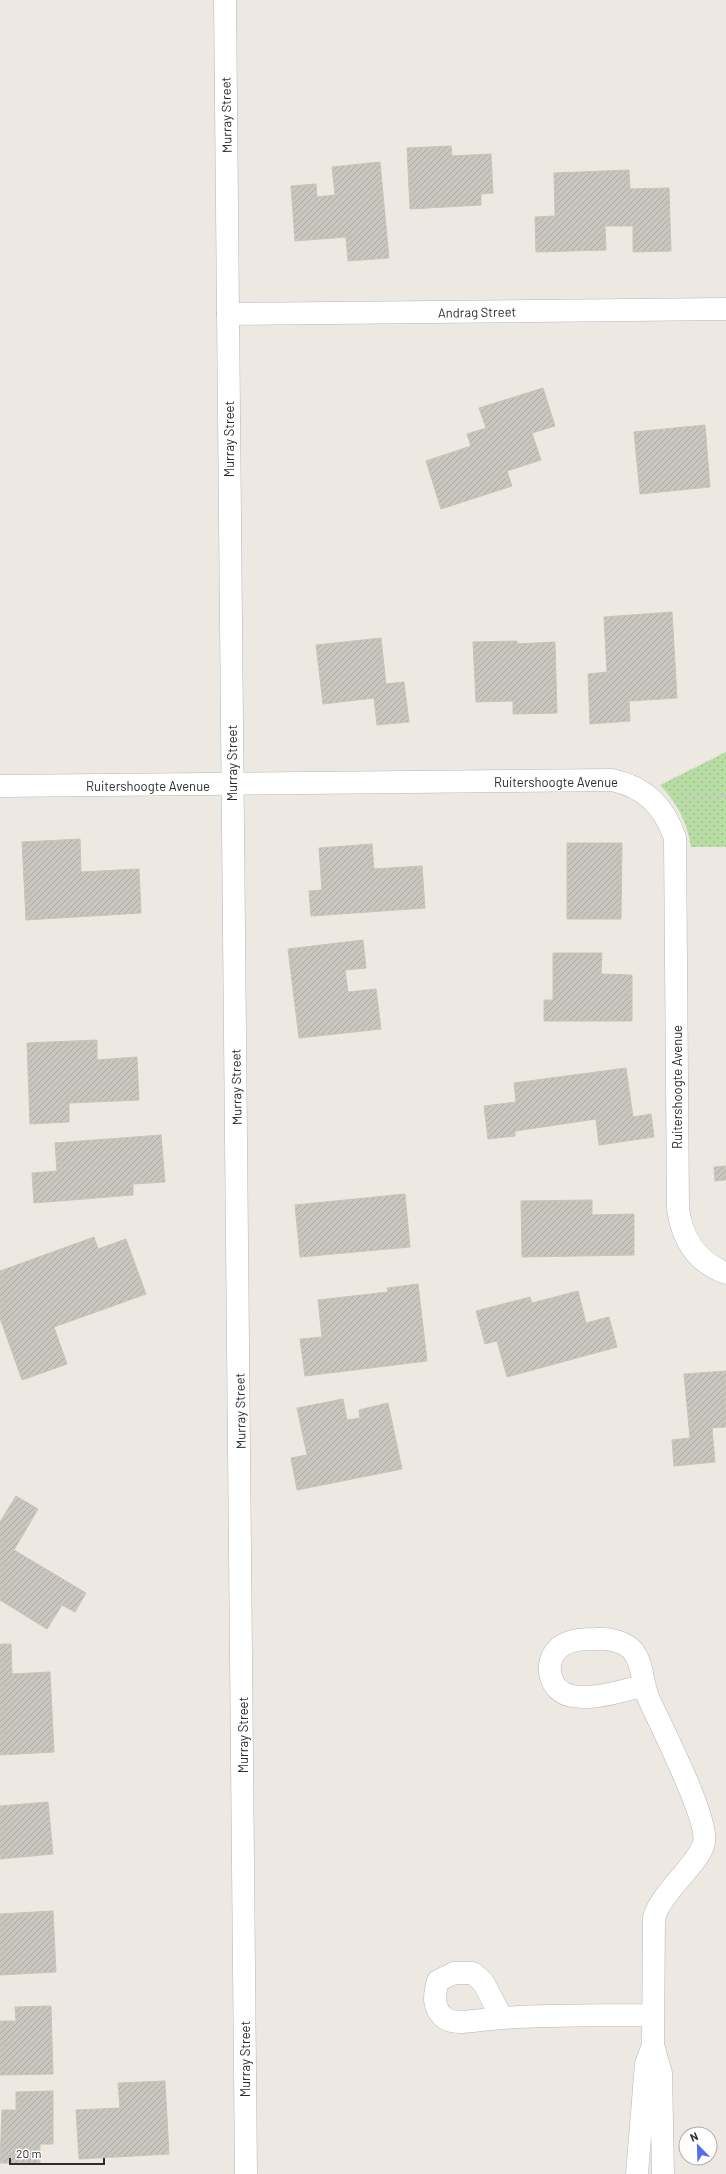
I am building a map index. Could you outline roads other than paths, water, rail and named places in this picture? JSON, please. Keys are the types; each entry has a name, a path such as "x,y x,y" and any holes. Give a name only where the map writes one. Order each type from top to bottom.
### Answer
{"street":[{"name":"Murray Street","path":"225,0 246,2174"},
{"name":"Andrag Street","path":"228,314 726,309"},
{"name":"Ruitershoogte Avenue","path":"0,786 232,785 612,780 633,786 654,799 670,824 675,838 676,853 678,1208 680,1223 685,1237 693,1250 704,1262 726,1273"},
{"path":"637,2174 661,2073 653,2045 654,1916 658,1905 668,1889 700,1853 704,1843 702,1818 643,1686"},
{"path":"502,2018 653,2015"},
{"path":"652,2116 663,2174"}]}
